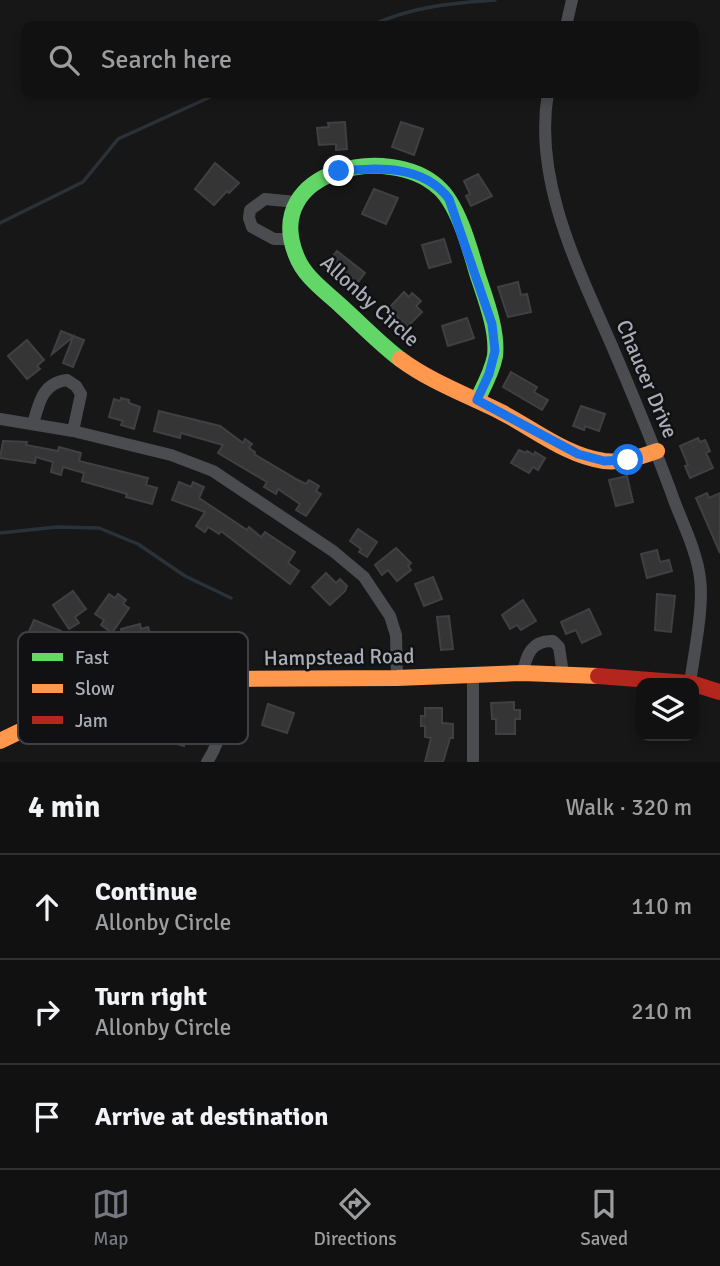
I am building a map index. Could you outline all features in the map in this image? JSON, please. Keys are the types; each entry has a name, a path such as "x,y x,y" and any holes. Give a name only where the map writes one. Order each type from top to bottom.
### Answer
{"street":[{"path":"567,21 572,0"},
{"name":"Chaucer Drive","path":"547,98 545,155 559,212 586,286 657,451 700,578 692,678"},
{"path":"296,202 265,199 250,210 252,227 274,239 291,239 296,202 309,186 324,176 339,171 379,168 404,171 440,188 456,213 492,324 495,351 489,374 477,400"},
{"name":"Allonby Circle","path":"291,239 301,267 316,283 367,330 424,375 578,454 604,461 628,460 657,451"},
{"path":"33,424 46,390 55,381 67,380 76,386 81,394 73,431"},
{"path":"0,419 73,431 195,463 213,471 333,551 365,577 390,616 396,635 397,678"},
{"path":"523,673 528,652 536,644 553,641 559,647 563,674"},
{"name":"Hampstead Road","path":"248,679 397,678 523,673 642,678"},
{"path":"473,674 473,762"},
{"name":"Hampstead Road","path":"699,686 720,692"},
{"name":"Hampstead Road","path":"0,741 18,732"},
{"path":"207,762 217,744"}],"building":[{"path":"345,122 347,149 336,150 336,144 319,145 317,128 329,127 328,123"},
{"path":"401,122 423,129 414,155 392,147"},
{"path":"215,163 239,183 214,205 195,189"},
{"path":"478,174 492,196 471,206 466,196 470,194 464,181"},
{"path":"374,189 398,198 386,224 362,214"},
{"path":"444,239 451,262 429,268 422,245"},
{"path":"337,251 365,273 352,290 330,273 332,270 326,264"},
{"path":"518,282 521,295 527,294 531,312 508,317 498,287"},
{"path":"404,292 409,297 412,293 421,301 416,306 422,312 403,331 394,322 399,318 389,308"},
{"path":"467,318 474,338 448,346 442,326"},
{"path":"61,331 84,340 73,367 63,363 73,337 52,354"},
{"path":"27,340 44,360 37,366 40,369 27,379 8,356"},
{"path":"511,372 537,387 534,392 548,400 542,410 503,387"},
{"path":"121,398 140,407 134,429 121,425 123,421 109,417 114,399 120,401"},
{"path":"581,406 605,414 599,431 585,426 584,430 573,426"},
{"path":"159,411 220,426 243,443 245,439 252,444 249,448 254,454 306,484 309,480 319,486 316,491 321,494 306,516 296,510 300,504 278,489 276,494 264,487 267,482 218,453 223,445 181,433 180,438 154,431"},
{"path":"698,438 700,442 705,440 710,451 706,453 713,468 690,478 680,446"},
{"path":"3,441 27,442 26,445 58,451 59,447 81,453 79,461 148,478 146,485 157,488 152,504 82,481 84,473 63,467 61,475 51,472 53,462 36,457 35,463 0,458"},
{"path":"519,450 534,455 535,452 545,458 538,470 533,467 529,473 511,463"},
{"path":"627,476 633,502 616,506 609,480"},
{"path":"179,482 191,487 193,482 204,487 199,498 247,530 249,527 261,537 265,532 295,552 288,563 299,571 290,584 221,531 219,534 208,527 205,532 196,526 205,512 172,500"},
{"path":"707,493 709,498 720,493 720,553 696,498"},
{"path":"358,529 377,542 367,557 350,541"},
{"path":"396,548 411,563 408,566 411,570 397,581 388,570 382,575 375,565"},
{"path":"657,550 660,562 669,560 672,571 647,578 641,554"},
{"path":"326,573 336,583 340,579 347,586 330,605 312,587"},
{"path":"433,577 442,599 424,606 415,584"},
{"path":"73,591 86,609 75,617 79,623 69,629 53,605"},
{"path":"109,594 115,598 118,594 126,600 123,604 129,608 113,632 101,625 104,620 95,614"},
{"path":"657,594 675,596 671,632 655,630"},
{"path":"523,600 536,621 521,630 517,625 510,629 502,615"},
{"path":"589,609 601,634 582,643 576,630 566,634 561,622"},
{"path":"449,616 453,649 441,650 437,617"},
{"path":"34,620 61,631 61,632 29,632"},
{"path":"140,624 141,629 148,627 149,632 122,632 121,629"},
{"path":"514,702 514,710 520,710 520,719 515,719 515,734 496,734 496,719 492,719 491,703"},
{"path":"268,704 294,713 287,733 262,725"},
{"path":"425,708 442,708 442,723 453,724 453,738 450,738 443,762 425,762 431,738 425,737 425,726 421,726 421,716 425,716"}],"waterway":[{"path":"382,21 416,10 495,0"},
{"path":"0,223 83,182 118,139 208,98"},
{"path":"0,533 57,527 99,528 138,544 185,576 231,598"}],"traffic: fast":[{"path":"400,359 316,283 304,270 296,255 290,226 297,202 313,184 336,172 363,167 391,167 417,174 438,187 452,204 467,240 495,336 494,362 477,400"}],"traffic: slow":[{"path":"400,359 577,454 604,461 617,461 657,451"},
{"path":"248,679 397,678 523,673 598,676"},
{"path":"0,741 18,732"}],"traffic: jam":[{"path":"598,676 636,679"},
{"path":"699,686 720,692"}],"route":[{"path":"339,171 379,168 404,171 440,188 449,199 492,324 495,351 489,374 477,400 578,454 604,461 628,460"}]}
